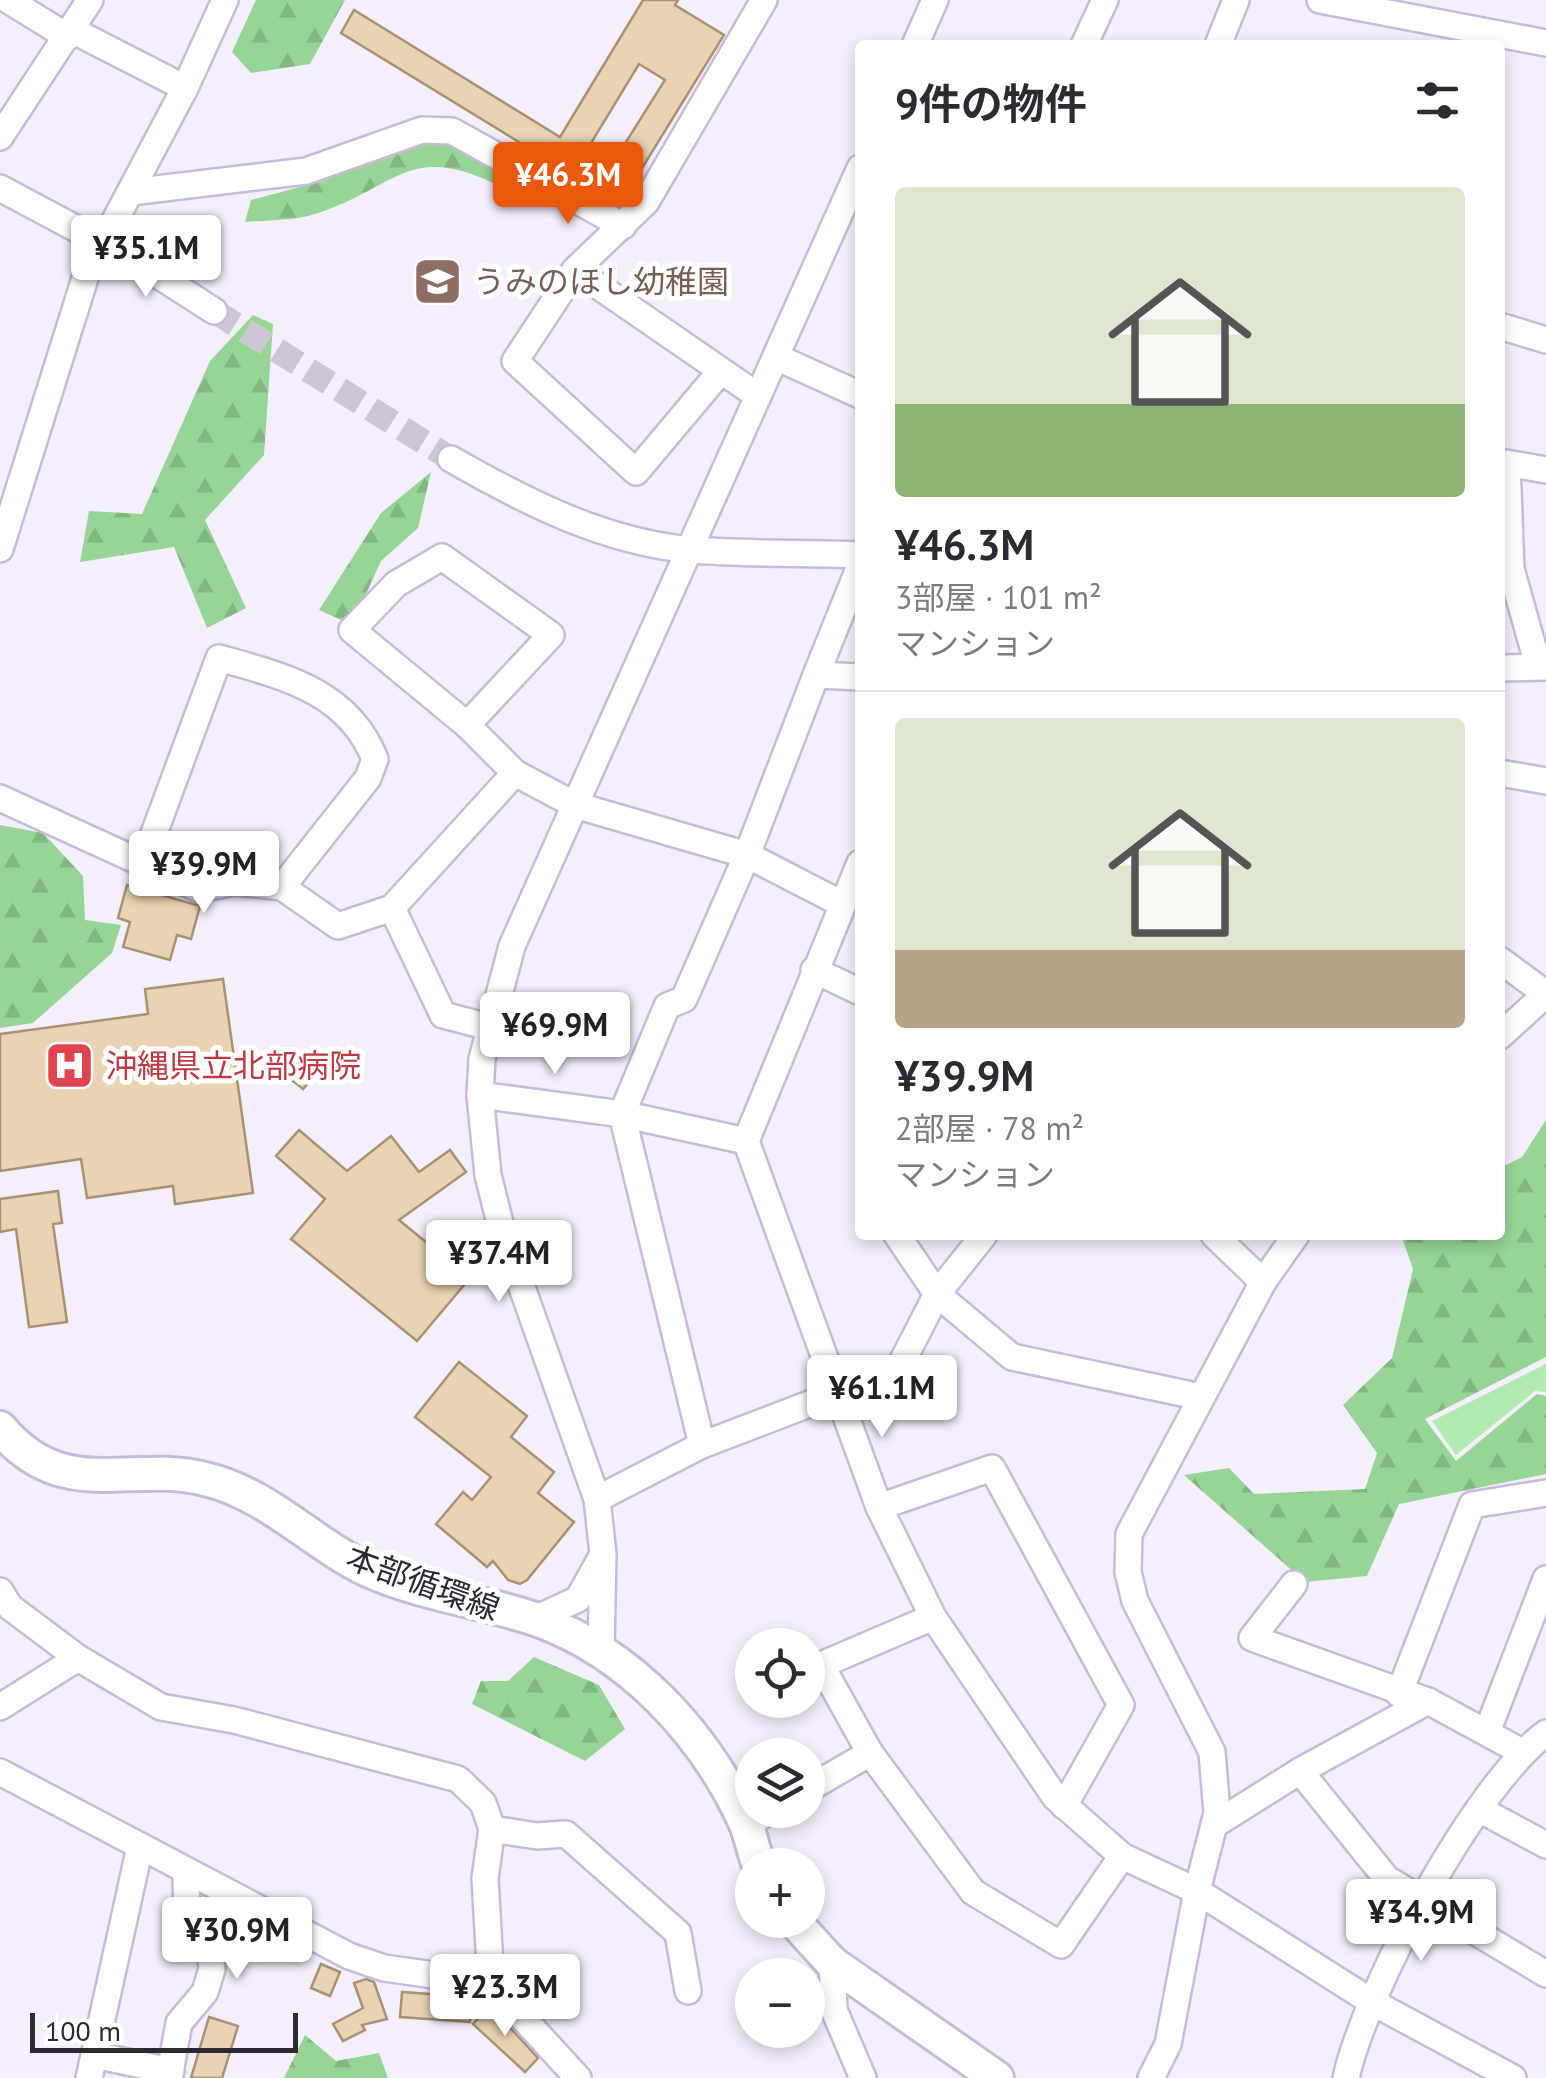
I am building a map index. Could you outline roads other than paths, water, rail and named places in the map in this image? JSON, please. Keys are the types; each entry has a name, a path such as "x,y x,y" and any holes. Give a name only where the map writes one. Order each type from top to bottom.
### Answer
{"main road":[{"name":"本部循環線","path":"0,1428 15,1446 79,1477 175,1475 204,1478 245,1492 372,1572 454,1600 534,1619 601,1650 643,1684 682,1724 735,1790"},
{"path":"809,1938 832,1963 997,2078"}],"street":[{"path":"8,0 185,88"},
{"path":"0,138 90,0"},
{"path":"0,549 64,340 102,245 185,88 226,0"},
{"path":"720,372 636,472 515,361 575,270 646,202 764,0"},
{"path":"917,40 936,0"},
{"path":"1086,40 1105,0"},
{"path":"1220,40 1236,0"},
{"path":"1320,0 1546,43"},
{"path":"131,192 306,170 422,130 452,130 623,226"},
{"path":"601,1650 603,1554 597,1500 502,1231 488,1175 480,1094 489,1027 512,946 855,179"},
{"path":"0,188 214,310"},
{"path":"575,270 758,396"},
{"path":"1505,328 1546,340"},
{"path":"776,357 855,393"},
{"path":"451,459 516,496 628,538 690,550 855,555"},
{"path":"1505,463 1546,470"},
{"path":"1505,490 1511,569 1542,666 1505,668"},
{"path":"467,725 551,635 442,557 396,584 352,630 467,725 516,772 576,805 747,856 842,904"},
{"path":"702,1446 622,1114 666,1006 684,999 747,856 855,578"},
{"path":"142,866 219,658 304,682 365,734 376,759 368,778 282,887"},
{"path":"816,676 855,677"},
{"path":"0,798 66,825 142,866 198,889 235,882 282,887 338,926 392,908 516,772"},
{"path":"1505,774 1546,781"},
{"path":"855,874 746,1142 834,1393 880,1507 933,1617 1064,1806 1122,1856 1196,1891 1372,2002 1513,2078"},
{"path":"392,908 442,1014 489,1027"},
{"path":"1505,964 1546,994 1505,1031"},
{"path":"814,970 855,990"},
{"path":"480,1094 622,1114 746,1142"},
{"path":"901,1240 937,1294 1012,1358 1200,1397"},
{"path":"597,1500 702,1446 898,1370 937,1294 980,1240"},
{"path":"1219,1240 1262,1282"},
{"path":"1152,2078 1168,2044 1196,1891 1217,1813 1212,1752 1135,1601 1128,1572 1129,1534 1262,1282 1292,1240"},
{"path":"880,1507 992,1468 1121,1706 1064,1806"},
{"path":"1399,1694 1472,1505 1546,1493"},
{"path":"534,1619 578,1599 603,1554"},
{"path":"1487,1732 1546,1579"},
{"path":"1294,1584 1252,1638 1399,1694 1428,1701 1520,1752"},
{"path":"0,1591 10,1607 78,1658 161,1707 234,1720 458,1779 484,1803 492,1828 485,1878 491,1982 578,2078"},
{"path":"933,1617 821,1665 870,1753 973,1892 1060,1945 1122,1856"},
{"path":"0,1707 78,1658"},
{"path":"1214,1826 1300,1771 1428,1701"},
{"path":"1346,2078 1372,2002 1422,1902 1479,1809 1520,1752 1546,1733"},
{"path":"825,1780 870,1753"},
{"path":"1300,1771 1387,1879 1546,1974"},
{"path":"0,1772 186,1874 348,1956 384,1968 491,1982"},
{"path":"1479,1809 1546,1845"},
{"path":"492,1828 538,1836 566,1834 678,1933 688,1991"},
{"path":"140,1847 92,2066 170,2074 179,2023 205,1992 212,1969 210,1958 187,1922 186,1874"},
{"path":"832,1963 834,2010 862,2078"}],"tunnel":[{"path":"214,311 451,459"}],"place":[{"name":"うみのほし幼稚園","path":"438,282"},
{"name":"沖縄県立北部病院","path":"70,1066"}]}
